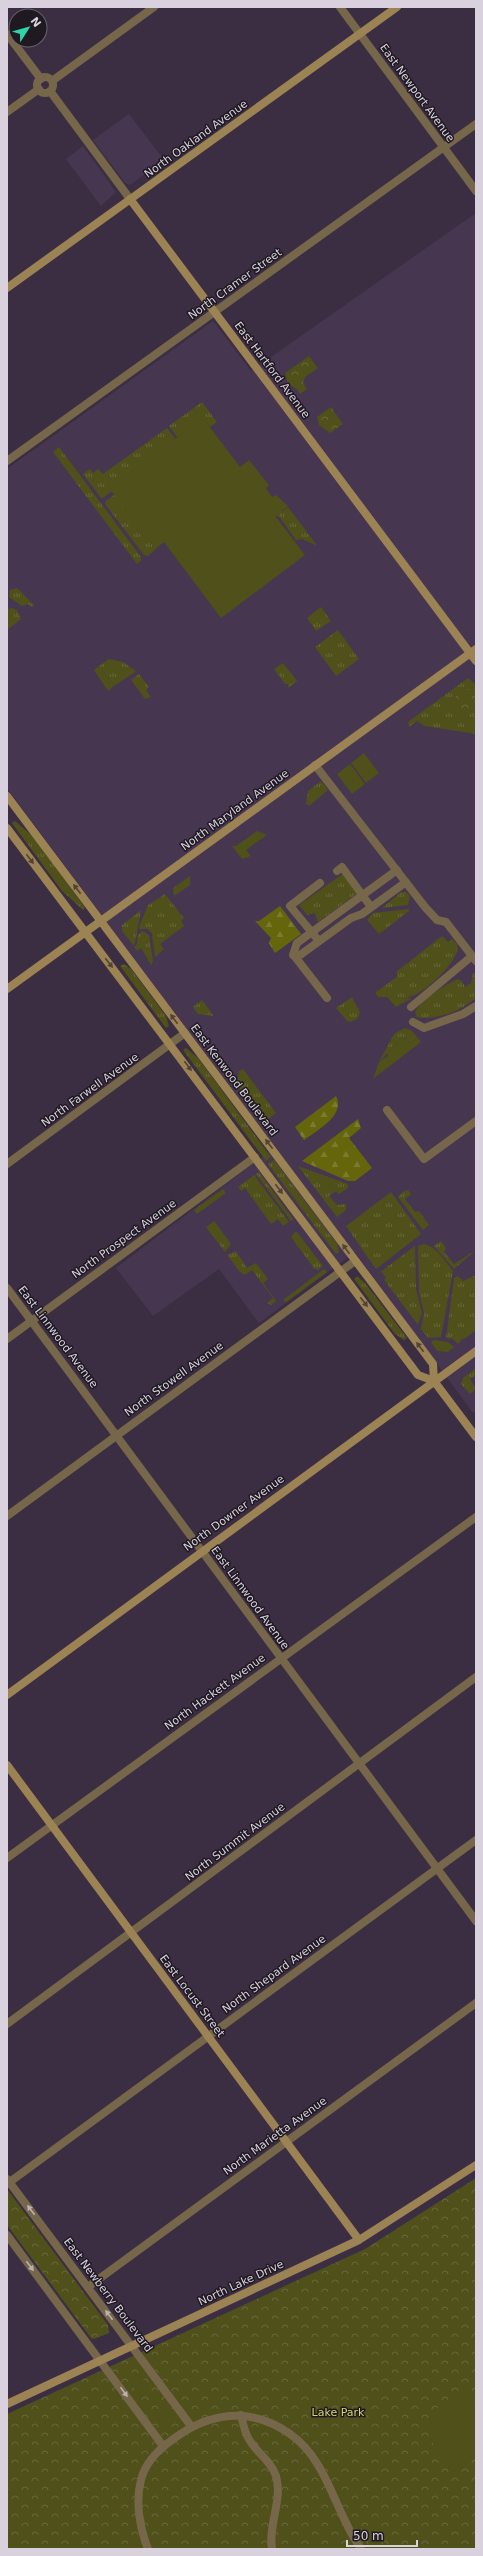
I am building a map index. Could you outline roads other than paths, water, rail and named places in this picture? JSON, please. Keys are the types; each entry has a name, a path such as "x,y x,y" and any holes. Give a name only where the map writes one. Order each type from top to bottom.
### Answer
{"street":[{"path":"52,81 154,7"},
{"name":"East Newport Avenue","path":"340,7 476,191"},
{"name":"North Oakland Avenue","path":"7,288 397,7"},
{"path":"7,34 40,79"},
{"path":"40,79 48,78 52,81"},
{"path":"39,89 38,83 40,79"},
{"path":"39,89 44,92 50,91 53,86 52,81"},
{"path":"7,112 39,89"},
{"name":"East Hartford Avenue","path":"50,91 214,312 473,651 476,661"},
{"name":"North Cramer Street","path":"7,460 476,124"},
{"name":"North Maryland Avenue","path":"7,989 473,651"},
{"path":"315,765 436,920 446,922 474,959 411,1007"},
{"name":"East Kenwood Boulevard","path":"7,796 10,805 100,921 433,1364 434,1382"},
{"path":"7,828 418,1374 434,1382 476,1437"},
{"path":"337,871 342,867 371,907"},
{"path":"326,998 293,955 297,943 397,870"},
{"path":"296,958 351,918 371,907 406,882"},
{"path":"319,941 290,906 320,883"},
{"path":"413,1022 424,1028 464,1014 476,1006"},
{"name":"North Farwell Avenue","path":"7,1164 185,1034"},
{"path":"387,1110 424,1160 476,1121"},
{"name":"North Prospect Avenue","path":"7,1339 255,1158"},
{"name":"North Stowell Avenue","path":"7,1516 355,1261"},
{"name":"East Linnwood Avenue","path":"7,1288 476,1922"},
{"name":"North Downer Avenue","path":"7,1695 476,1352"},
{"name":"North Hackett Avenue","path":"7,1858 476,1517"},
{"name":"North Summit Avenue","path":"7,2024 476,1677"},
{"name":"East Locust Street","path":"7,1764 359,2240"},
{"name":"North Shepard Avenue","path":"8,2181 476,1840"},
{"name":"North Marietta Avenue","path":"88,2287 476,2003"},
{"name":"North Lake Drive","path":"7,2404 359,2240 476,2165"},
{"name":"East Newberry Boulevard","path":"8,2181 191,2426"},
{"path":"7,2234 163,2446"},
{"path":"241,2415 248,2439 263,2454 276,2475 278,2495 272,2530 272,2549"},
{"path":"148,2549 140,2519 139,2488 146,2468 163,2446 191,2426 208,2419 241,2415 270,2423 289,2433 305,2446 317,2464 361,2549"}],"park label":[{"name":"Lake Park","path":"338,2412"}]}
